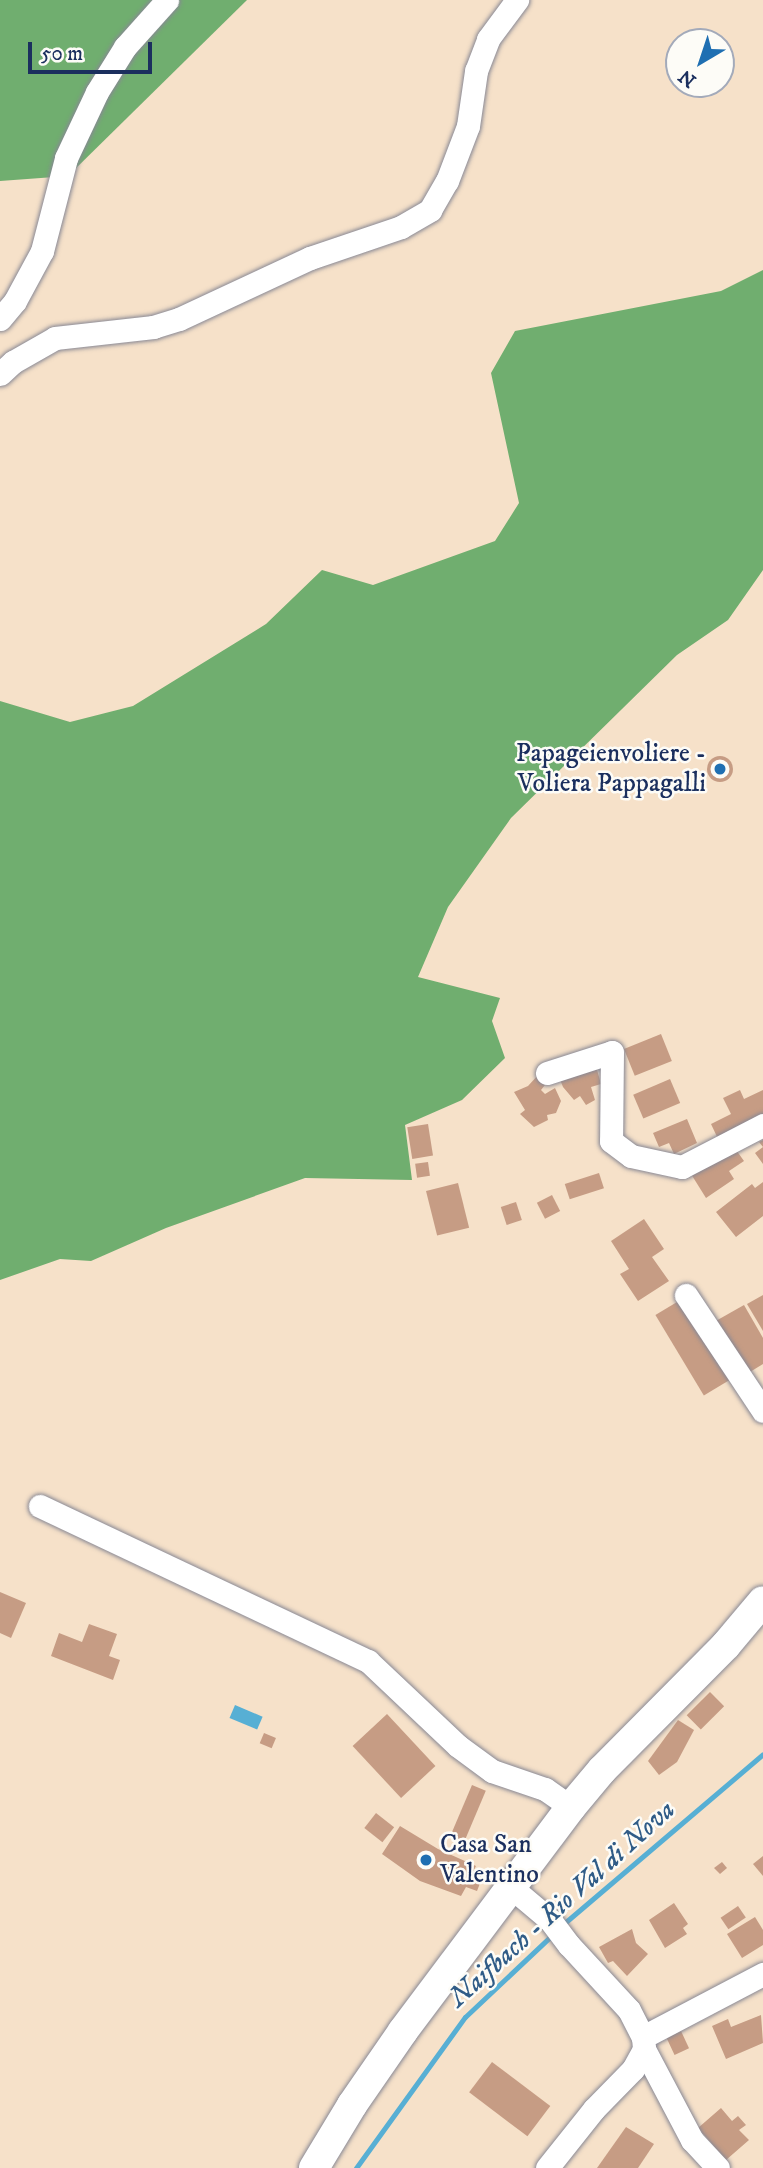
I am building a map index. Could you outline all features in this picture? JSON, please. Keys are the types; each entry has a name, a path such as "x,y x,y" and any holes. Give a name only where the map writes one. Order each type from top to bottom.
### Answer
{"main road":[{"path":"314,2168 352,2105 403,2031 571,1807 602,1770 726,1645 763,1601"}],"street":[{"path":"0,319 15,301 42,251 66,158 97,92 125,47 167,0"},
{"path":"0,374 13,362 55,338 153,327 179,319 310,258 401,227 430,210 447,181 468,126 476,71 488,39 517,0"},
{"path":"547,1073 612,1052 611,1141 631,1156 682,1167 763,1125"},
{"path":"686,1295 763,1411"},
{"path":"40,1506 368,1661 469,1755 492,1771 545,1789 571,1807"},
{"path":"512,1888 550,1920 569,1945 629,2010 692,2140 718,2168"},
{"path":"547,2168 594,2109 633,2069 643,2043 763,1974"}],"green space":[{"path":"0,0 247,0 68,176 0,181"},
{"path":"763,270 763,570 728,620 677,655 511,818 448,907 418,977 500,998 492,1021 505,1058 462,1100 405,1125 412,1180 305,1178 166,1228 91,1261 60,1259 0,1280 0,701 70,722 133,706 266,624 322,570 373,585 495,541 519,503 491,373 515,331 721,291"}],"water":[{"path":"235,1705 263,1717 257,1730 230,1718"}],"building":[{"name":"Papageienvoliere - Voliera Pappagalli","path":"720,756 729,760 733,769 729,778 720,782 711,778 707,769 711,760"},
{"path":"661,1034 672,1061 635,1076 624,1049"},
{"path":"596,1066 601,1084 591,1087 595,1100 586,1105 580,1096 574,1100 563,1087 559,1077"},
{"path":"539,1074 545,1085 541,1090 545,1094 555,1088 561,1101 556,1113 547,1115 548,1120 534,1127 520,1114 525,1110 514,1092 528,1086"},
{"path":"670,1079 680,1103 643,1119 633,1095"},
{"path":"740,1090 744,1099 763,1090 763,1119 719,1141 711,1124 731,1114 723,1098"},
{"path":"687,1119 697,1143 674,1154 669,1143 659,1147 653,1133"},
{"path":"428,1124 433,1156 412,1159 407,1127"},
{"path":"734,1147 744,1161 729,1171 734,1179 706,1198 691,1174"},
{"path":"763,1147 763,1164 755,1153"},
{"path":"428,1162 430,1176 417,1178 415,1164"},
{"path":"599,1173 604,1188 570,1199 565,1184"},
{"path":"763,1182 763,1216 736,1237 716,1212 752,1184 755,1188"},
{"path":"458,1183 469,1228 437,1236 426,1191"},
{"path":"552,1195 560,1211 545,1219 537,1203"},
{"path":"516,1202 522,1220 507,1225 501,1207"},
{"path":"644,1219 664,1249 652,1257 669,1281 638,1301 620,1274 629,1269 611,1241"},
{"path":"763,1295 763,1331 747,1304"},
{"path":"682,1299 730,1380 704,1396 655,1315"},
{"path":"744,1305 763,1338 763,1364 745,1375 714,1322"},
{"path":"0,1592 26,1603 11,1638 0,1633"},
{"path":"89,1624 117,1634 109,1656 120,1660 113,1680 51,1656 59,1633 82,1642"},
{"path":"710,1692 724,1706 701,1729 687,1715"},
{"path":"387,1714 435,1766 401,1798 353,1746"},
{"path":"678,1720 694,1730 677,1762 659,1775 648,1761"},
{"path":"264,1733 276,1738 272,1748 260,1743"},
{"path":"472,1785 486,1791 464,1842 450,1837"},
{"path":"376,1813 394,1827 382,1842 364,1828"},
{"name":"Casa San Valentino","path":"400,1826 438,1849 476,1866 474,1870 484,1873 477,1891 466,1887 461,1896 420,1881 382,1854"},
{"path":"763,1856 763,1876 753,1864"},
{"path":"722,1862 727,1868 720,1874 714,1868"},
{"path":"674,1903 688,1924 683,1928 687,1934 665,1948 649,1920"},
{"path":"738,1906 746,1918 728,1929 721,1918"},
{"path":"755,1917 763,1930 763,1945 742,1958 727,1934"},
{"path":"632,1929 636,1943 648,1954 627,1976 613,1961 608,1963 599,1947"},
{"path":"761,2015 763,2043 726,2059 712,2026 728,2019 731,2027"},
{"path":"681,2031 689,2048 675,2055 666,2038"},
{"path":"492,2062 550,2106 527,2136 469,2092"},
{"path":"721,2108 732,2121 738,2116 746,2125 739,2130 749,2140 726,2160 698,2128"},
{"path":"626,2127 654,2144 638,2168 597,2168"}],"waterway":[{"name":"Naifbach - Rio Val di Nova","path":"561,1926 763,1754"},
{"name":"Naifbach - Rio Val di Nova","path":"356,2168 465,2017 554,1933"}],"place":[{"name":"Papageienvoliere - Voliera Pappagalli","path":"720,769"},
{"name":"Casa San Valentino","path":"426,1860"}]}
